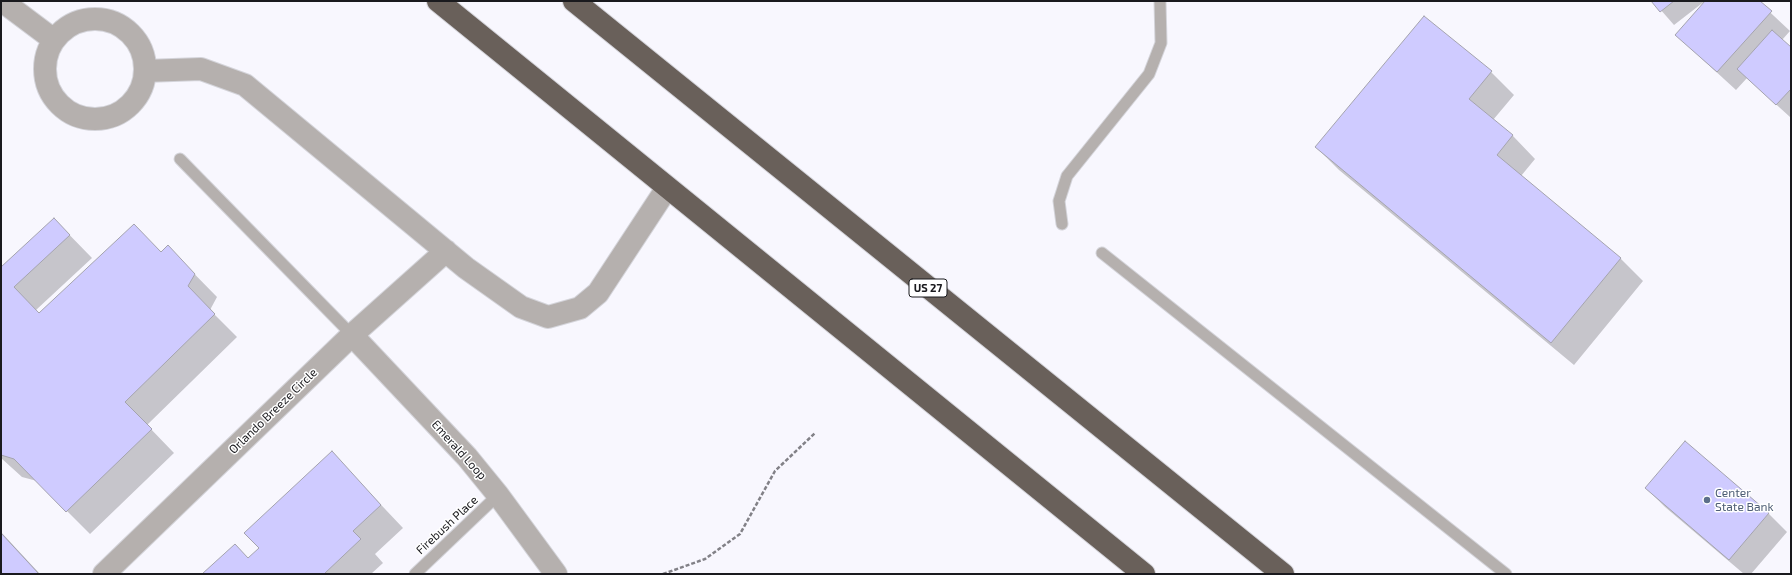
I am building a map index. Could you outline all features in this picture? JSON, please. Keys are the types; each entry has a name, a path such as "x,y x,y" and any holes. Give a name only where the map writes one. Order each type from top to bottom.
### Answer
{"highway":[{"path":"438,1 1144,574"},
{"name":"US 27","path":"574,1 1283,574"}],"street":[{"path":"2,1 54,40"},
{"path":"95,19 111,21 126,29 136,40 143,56 145,71 142,88 133,102 120,113 103,119 86,119 70,114 57,103 48,89 44,72 46,55 54,40 65,28 79,21 95,19"},
{"path":"145,71 201,68 245,85 466,268 521,307 548,317 580,308 598,294 667,188"},
{"name":"Orlando Breeze Circle","path":"104,574 352,335 446,251"},
{"name":"Emerald Loop","path":"352,335 467,457 498,495 556,574"}],"lane":[{"path":"1062,224 1059,200 1067,176 1149,74 1161,44 1160,1"},
{"path":"180,159 352,335"},
{"path":"1102,253 1506,574"},
{"name":"Firebush Place","path":"415,574 498,495"}],"path":[{"path":"663,574 705,559 740,534 775,471 815,432"}],"building":[{"path":"1651,1 1674,1 1660,12"},
{"path":"1705,1 1760,1 1772,11 1717,72 1675,35"},
{"path":"1424,16 1492,71 1469,99 1513,135 1497,155 1621,258 1551,343 1315,147"},
{"path":"1772,30 1791,47 1791,89 1776,105 1737,69"},
{"path":"54,218 70,235 14,287 39,313 134,224 161,252 168,245 195,274 188,286 215,314 125,402 152,429 66,512 14,459 1,455 1,267"},
{"name":"Center State Bank","path":"1685,441 1769,513 1729,560 1645,488"},
{"path":"332,451 381,505 353,531 361,539 324,574 202,574 235,544 248,558 259,548 244,533"},
{"path":"1,533 39,574 1,574"}],"place":[{"name":"Center State Bank","path":"1707,500"}]}
